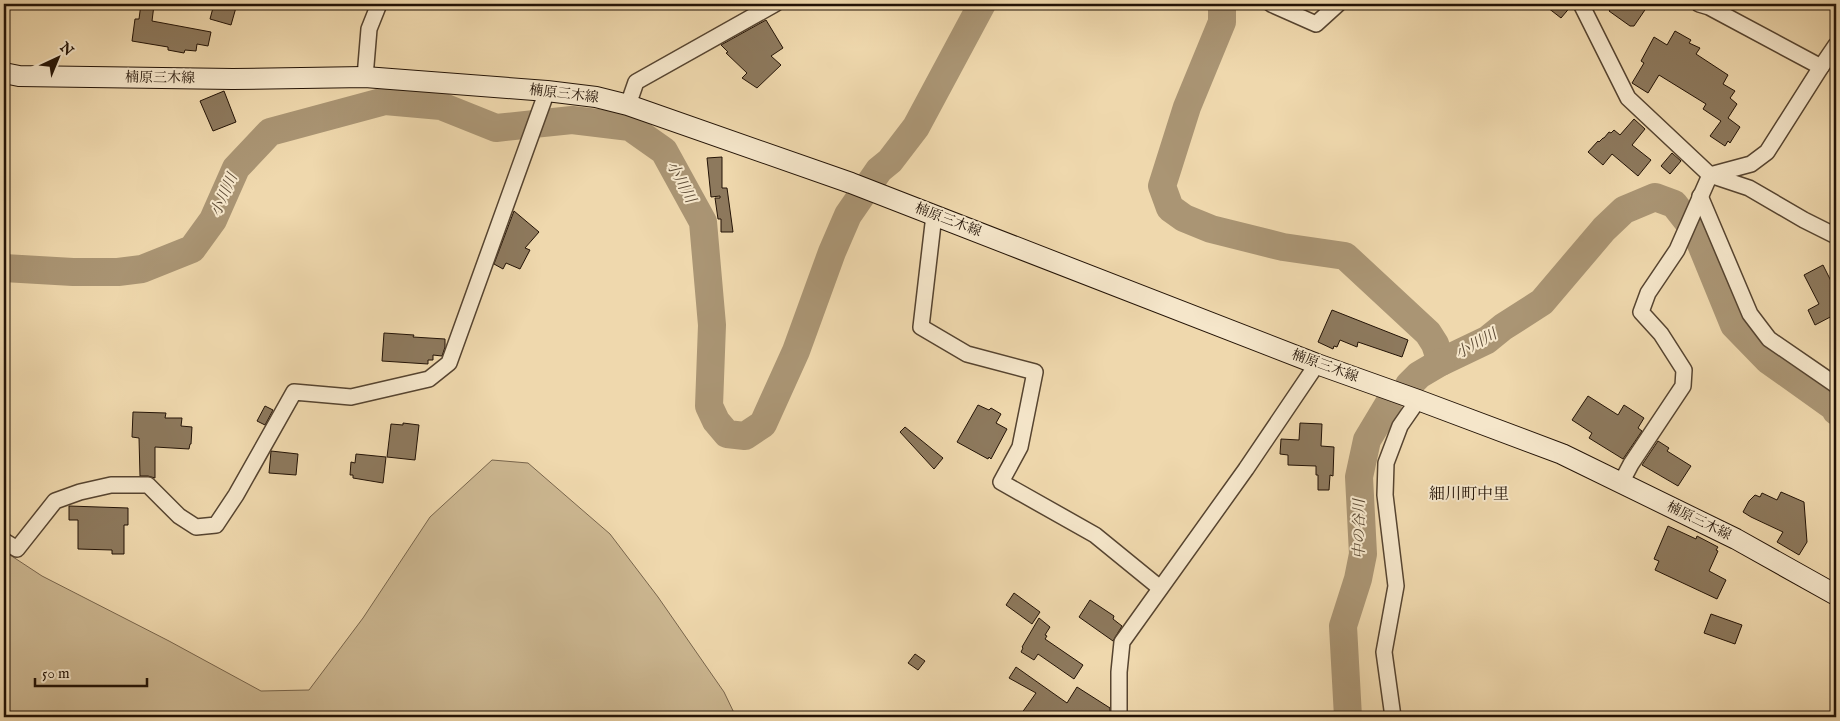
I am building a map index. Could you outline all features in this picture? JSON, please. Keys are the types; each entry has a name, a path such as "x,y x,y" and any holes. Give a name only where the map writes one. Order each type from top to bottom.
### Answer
{"main road":[{"name":"楠原三木線","path":"4,73 19,76 365,77 547,91 596,97 628,105 852,183 1317,364 1562,454 1736,539 1836,595"}],"street":[{"path":"365,77 369,29 379,4"},
{"path":"628,105 636,82 774,4"},
{"path":"1271,4 1316,24 1338,4"},
{"path":"1582,4 1628,98 1710,174 1749,188 1836,236"},
{"path":"1699,4 1709,7 1821,67"},
{"path":"1710,174 1751,164 1767,152 1836,45"},
{"path":"4,541 16,549 55,501 80,492 111,485 148,485 179,516 196,527 216,525 241,487 294,392 350,397 429,379 449,363 522,158 542,110 547,91"},
{"path":"1621,483 1631,464 1683,386 1684,370 1661,334 1641,312 1648,293 1677,250 1710,174"},
{"path":"1700,196 1750,314 1769,339 1836,385"},
{"path":"934,215 921,327 967,354 1035,372 1020,447 1001,482 1095,535 1160,588"},
{"path":"1119,717 1119,672 1122,642 1246,469 1317,364"},
{"path":"1393,717 1384,652 1396,586 1386,503 1386,463 1400,426 1418,400"}],"shaded area":[{"path":"492,460 528,463 610,534 658,597 724,692 736,717 4,717 4,551 42,576 261,691 309,690 363,618 430,517"}],"building":[{"path":"141,4 154,5 152,21 211,32 208,46 197,44 196,51 185,50 184,53 168,50 168,47 132,41 135,19 139,19"},
{"path":"214,4 237,4 231,25 210,19"},
{"path":"1543,4 1572,4 1572,5 1561,18"},
{"path":"1614,4 1649,4 1634,26 1630,26 1609,11"},
{"path":"766,20 783,48 771,56 781,65 757,88 742,78 747,73 726,53 728,52 721,45"},
{"path":"1675,31 1691,40 1689,43 1700,48 1696,54 1728,75 1723,84 1735,91 1730,98 1737,104 1728,118 1740,127 1730,143 1728,141 1725,146 1710,136 1721,121 1703,109 1706,104 1659,75 1648,93 1632,83 1644,63 1641,61 1654,37 1667,45"},
{"path":"224,91 236,122 213,131 200,101"},
{"path":"1634,119 1645,129 1632,145 1651,160 1638,176 1612,154 1603,165 1588,152 1609,132 1611,133 1614,130 1620,135"},
{"path":"1672,153 1681,161 1670,174 1661,166"},
{"path":"722,157 722,188 727,188 733,232 721,232 721,219 718,219 715,198 720,198 720,196 711,197 707,158"},
{"path":"514,211 539,232 525,248 530,250 520,269 506,263 503,269 494,264"},
{"path":"1823,265 1836,291 1836,314 1815,325 1808,310 1819,304 1804,275"},
{"path":"1332,310 1408,340 1402,357 1358,342 1357,347 1340,340 1337,347 1334,346 1333,349 1318,342"},
{"path":"384,333 445,339 445,347 442,356 433,355 433,360 428,360 428,364 382,361"},
{"path":"1588,396 1618,415 1624,405 1644,418 1638,428 1642,431 1623,459 1589,438 1592,433 1572,420"},
{"path":"978,405 989,410 991,408 1001,414 996,423 1007,429 991,459 957,442"},
{"path":"265,406 273,410 265,425 257,421"},
{"path":"133,412 166,413 165,418 182,418 181,426 192,427 189,449 155,447 155,478 140,476 139,438 132,437"},
{"path":"403,423 419,425 415,460 387,457 391,424 403,425"},
{"path":"1300,423 1322,424 1321,446 1334,447 1333,476 1330,475 1329,490 1318,490 1316,466 1288,465 1288,455 1280,454 1281,439 1299,440"},
{"path":"905,427 943,458 934,469 900,432"},
{"path":"1658,441 1669,448 1667,451 1691,466 1678,486 1642,465"},
{"path":"271,451 298,454 296,475 269,473"},
{"path":"356,454 386,457 383,483 353,478 353,475 350,475 351,462 355,463"},
{"path":"1781,492 1804,502 1807,542 1799,555 1777,542 1783,532 1743,512 1755,495 1760,497 1762,493 1777,500"},
{"path":"69,506 128,508 128,525 124,525 124,554 112,554 112,550 78,549 78,520 69,520"},
{"path":"1668,526 1696,539 1697,536 1718,547 1709,571 1726,580 1717,599 1655,570 1659,561 1654,559"},
{"path":"1014,593 1040,612 1032,624 1006,605"},
{"path":"1090,600 1114,616 1113,619 1122,626 1113,641 1079,617"},
{"path":"1711,614 1742,625 1735,644 1704,633"},
{"path":"1039,618 1050,627 1045,635 1047,636 1045,639 1083,665 1074,679 1038,654 1034,660 1021,652"},
{"path":"915,654 925,661 918,670 908,663"},
{"path":"1016,667 1067,703 1077,687 1110,708 1110,717 1019,717 1036,693 1009,678"}],"waterway":[{"name":"小川川","path":"4,268 73,272 118,272 142,269 192,249 213,220 236,168 270,132 385,101 441,106 496,128 572,120 630,127 664,151 703,222 712,325 709,406 716,421 727,434 745,436 763,424 796,351 832,252 848,215 879,170 890,161 916,127 982,4"},
{"name":"小川川","path":"1222,4 1222,22 1187,107 1162,186 1170,208 1184,218 1211,229 1283,247 1345,256 1428,333 1435,344 1441,362 1487,340 1503,327 1542,302 1604,229 1624,210 1655,197 1674,204 1696,232 1734,325 1768,360 1834,407 1836,411"},
{"name":"中の谷川","path":"1409,385 1419,375 1441,362"},
{"name":"中の谷川","path":"1348,717 1343,626 1358,579 1363,554 1359,477 1367,440 1388,405"}],"district":[{"name":"細川町中里","path":"1469,495"}]}
